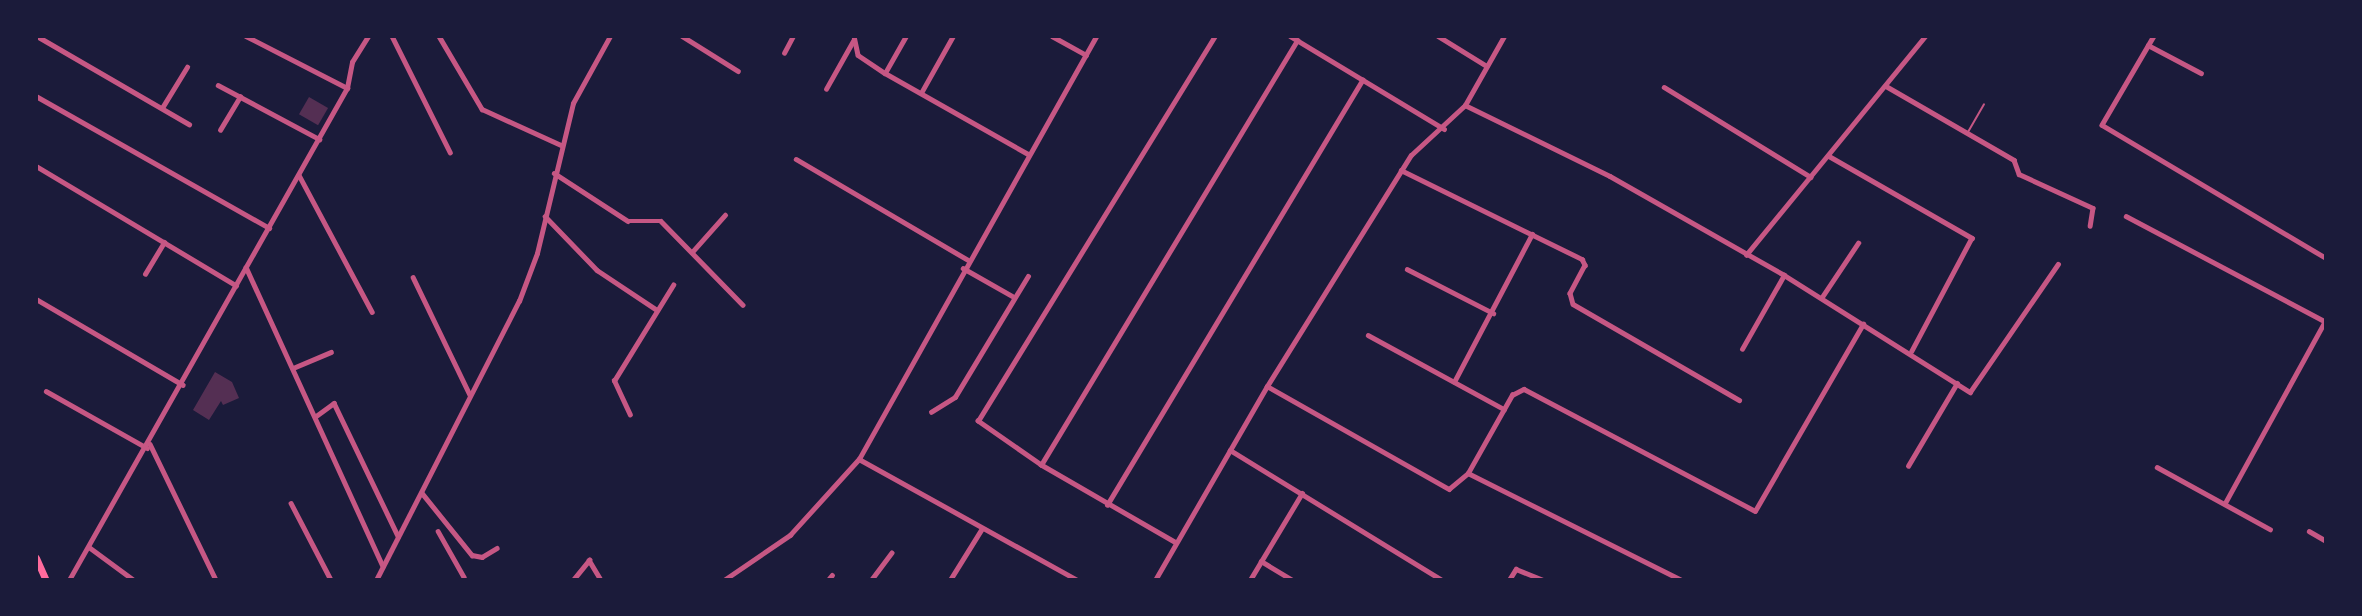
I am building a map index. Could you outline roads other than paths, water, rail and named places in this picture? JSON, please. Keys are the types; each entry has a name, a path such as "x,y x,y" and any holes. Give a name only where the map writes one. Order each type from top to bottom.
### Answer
{"main road":[{"path":"36,558 46,580"}],"street":[{"path":"38,36 189,124"},
{"path":"246,36 347,88"},
{"path":"69,580 183,385 236,285 319,139 347,88 352,62 368,36"},
{"path":"392,36 450,152"},
{"path":"439,36 482,109 561,145"},
{"path":"376,580 527,282 573,103 610,36"},
{"path":"682,36 738,71"},
{"path":"784,52 793,36"},
{"path":"885,74 906,36"},
{"path":"921,93 953,36"},
{"path":"1052,36 1086,55"},
{"path":"724,580 790,535 859,459 963,268 1096,36"},
{"path":"1176,543 1107,505 981,427 979,414 1215,36"},
{"path":"1290,36 1444,129"},
{"path":"1438,36 1487,66"},
{"path":"1155,580 1267,386 1401,170 1419,145 1444,129 1465,105 1504,36"},
{"path":"1746,255 1925,36"},
{"path":"2154,36 2102,125 2326,258"},
{"path":"854,37 858,55 885,74 1028,154"},
{"path":"826,88 854,37"},
{"path":"1041,465 1297,40"},
{"path":"2148,45 2201,73"},
{"path":"162,108 187,67"},
{"path":"1107,505 1362,80"},
{"path":"218,85 319,139"},
{"path":"1886,86 2013,160 2019,174 2094,208 2090,226"},
{"path":"1664,87 1810,177"},
{"path":"36,96 269,228"},
{"path":"220,130 240,97"},
{"path":"1465,105 1610,176 1785,275 1863,324 1912,351 1970,392 2058,264"},
{"path":"1829,156 1972,238 1912,351"},
{"path":"796,159 968,260"},
{"path":"36,166 236,285"},
{"path":"1401,170 1585,262 1570,293 1573,304 1739,400"},
{"path":"554,173 628,220 657,218 693,251 743,305"},
{"path":"299,175 372,312"},
{"path":"693,251 725,215"},
{"path":"545,216 597,270 657,310"},
{"path":"2126,216 2325,322 2225,503"},
{"path":"1454,382 1493,313 1532,234"},
{"path":"145,274 164,242"},
{"path":"1822,297 1858,243"},
{"path":"246,267 383,566"},
{"path":"963,268 1014,297"},
{"path":"1407,269 1493,313"},
{"path":"1742,349 1785,275"},
{"path":"931,412 955,397 1028,276"},
{"path":"414,277 470,395"},
{"path":"630,415 614,381 673,285"},
{"path":"36,299 183,385"},
{"path":"1267,386 1442,486 1456,488 1468,473 1516,391 1524,389 1755,510 1863,324"},
{"path":"1368,334 1504,409"},
{"path":"293,368 331,352"},
{"path":"1908,466 1957,383"},
{"path":"46,391 148,446 216,580"},
{"path":"316,416 334,402 398,536"},
{"path":"1230,450 1442,580"},
{"path":"859,459 981,530 1077,580"},
{"path":"2157,467 2270,529"},
{"path":"1468,473 1682,580"},
{"path":"422,493 472,555 482,557 497,548"},
{"path":"1250,580 1302,493"},
{"path":"291,502 331,580"},
{"path":"950,580 981,530"},
{"path":"438,531 464,579"},
{"path":"2309,531 2326,542"},
{"path":"89,548 134,580"},
{"path":"871,580 891,553"},
{"path":"573,580 589,560 601,580"},
{"path":"1261,561 1293,580"},
{"path":"1509,580 1516,569 1542,580"},
{"path":"828,580 832,574"},
{"path":"731,576 736,580"}],"lane":[{"path":"1966,134 1984,104"}]}
